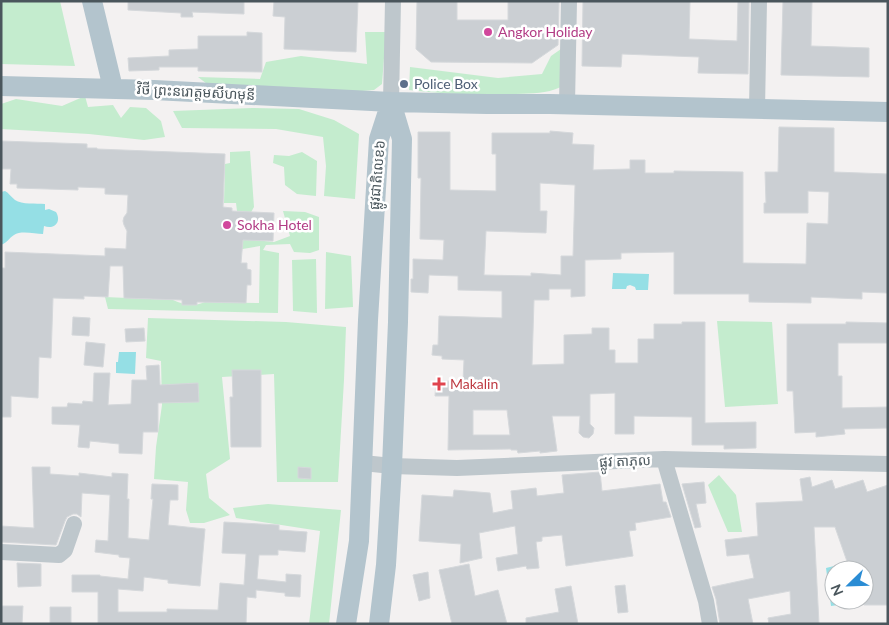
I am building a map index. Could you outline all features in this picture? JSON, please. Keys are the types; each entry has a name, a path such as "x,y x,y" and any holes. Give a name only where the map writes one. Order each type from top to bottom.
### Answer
{"main road":[{"path":"92,1 113,88"},
{"name":"វិថី ព្រះនរោត្ដមសីហមុនី","path":"1,86 113,88 391,102 567,104 888,112"},
{"name":"ផ្លូវជាតិលេខ៦","path":"346,624 359,541 368,320 379,139 391,102"},
{"name":"ផ្លូវជាតិលេខ៦","path":"379,624 386,565 398,322 402,139 391,102"}],"street":[{"path":"391,102 393,1"},
{"path":"567,104 569,1"},
{"path":"757,109 759,1"},
{"path":"664,459 706,601 710,624"},
{"name":"ផ្លូវ តាភុល","path":"363,463 457,468 664,459 888,464"},
{"path":"1,552 59,555 65,550 74,524"}],"green space":[{"path":"1,1 60,1 75,66 1,64"},
{"path":"365,32 386,32 382,84 374,90 350,92 211,87 198,77 260,79 266,62 301,56 367,64"},
{"path":"561,49 561,87 550,91 489,95 409,90 410,67 498,78 542,74 551,56"},
{"path":"85,96 88,107 113,105 121,118 130,107 146,108 161,121 165,137 144,140 89,134 1,129 1,104 16,99 62,106"},
{"path":"252,108 299,109 334,120 359,134 355,199 324,196 326,166 323,137 276,129 182,128 173,111"},
{"path":"250,151 254,207 250,214 237,211 236,203 224,203 225,164 230,163 230,152"},
{"path":"302,152 317,161 316,196 297,194 285,185 284,167 273,163 274,155 289,156"},
{"path":"283,211 305,212 319,217 319,250 310,253 294,252 290,244 266,245 263,250 279,253 278,313 108,309 105,297 173,300 189,305 205,302 259,303 260,246 225,252 235,234 255,240 274,242 290,236"},
{"path":"326,252 351,256 353,307 325,309"},
{"path":"316,259 317,313 293,311 292,260"},
{"path":"148,318 286,322 346,327 338,482 277,482 274,374 222,377 230,459 206,474 209,498 230,515 204,523 190,523 186,510 188,482 154,479 162,405 161,361 146,358"},
{"path":"717,321 772,322 778,404 725,407"},
{"path":"719,475 736,495 742,532 728,532 708,485"},
{"path":"268,504 341,510 329,624 309,624 320,531 236,518 233,508"}],"water":[{"path":"5,191 18,202 45,204 45,210 49,209 56,212 58,219 56,224 51,227 44,226 43,234 24,232 12,236 1,245 1,192"},
{"path":"613,273 649,274 648,290 636,290 635,287 630,285 626,289 612,289"},
{"path":"119,352 136,352 135,374 116,373 116,362 118,362"}],"building":[{"path":"128,1 244,1 244,14 192,12 193,17 181,17 181,13 128,10"},
{"path":"274,1 358,1 356,52 284,49 285,17 273,16"},
{"name":"Angkor Holiday","path":"417,1 457,1 457,20 508,20 508,1 559,1 558,45 532,63 431,62 416,49"},
{"path":"583,1 690,1 689,39 737,41 738,1 749,1 748,74 698,73 699,57 622,54 621,67 582,66"},
{"path":"783,1 812,1 811,46 869,48 869,77 781,75"},
{"path":"247,32 262,33 262,72 198,71 198,67 159,67 159,70 129,71 128,58 169,56 169,50 198,49 198,36 247,36"},
{"path":"779,127 834,128 834,172 888,174 888,293 862,292 862,299 811,297 811,303 749,302 749,294 674,294 674,252 621,253 621,259 585,260 585,296 571,297 571,289 549,289 549,300 534,300 532,365 564,364 564,335 592,334 592,328 609,328 609,350 615,350 615,363 638,363 638,339 654,339 654,324 705,322 705,423 756,422 756,448 724,449 724,445 692,445 692,417 634,416 634,434 615,434 615,393 590,394 590,424 594,428 593,434 589,438 583,437 579,433 580,416 552,416 557,451 518,453 517,450 511,449 448,450 449,396 435,396 436,381 463,381 464,360 442,359 442,356 432,355 433,345 438,345 439,316 502,318 502,291 458,290 458,276 429,275 428,293 411,292 413,259 443,260 444,240 420,239 421,178 418,178 418,132 450,132 450,190 496,191 496,154 492,154 492,133 550,133 550,131 573,133 572,144 594,145 593,170 630,169 630,160 645,160 645,173 674,173 674,171 743,172 743,263 806,264 807,223 828,224 829,192 808,191 808,213 764,213 764,203 766,203 765,172 778,172","holes":["540,183 575,185 573,256 561,256 561,275 531,273 531,276 484,275 486,231 546,233 547,211 540,211","473,410 507,410 510,435 473,435"]},
{"name":"Sokha Hotel","path":"1,141 87,144 87,148 97,149 225,154 223,207 232,208 232,211 274,213 273,241 243,240 241,263 247,263 247,269 251,270 251,285 247,285 246,303 197,302 197,305 182,305 182,300 124,298 123,266 110,266 108,297 84,296 84,299 53,298 51,358 39,357 38,398 11,396 11,417 1,417 1,268 5,268 5,252 105,256 105,248 126,249 127,231 123,221 127,213 128,195 105,194 105,188 78,187 78,190 17,188 17,184 10,184 11,169 1,169"},
{"path":"73,317 90,318 89,336 72,335"},
{"path":"846,322 888,323 888,343 838,343 838,376 842,376 842,408 888,407 888,428 844,429 845,434 816,437 816,432 795,433 793,391 787,391 787,324 846,324"},
{"path":"144,328 145,341 126,342 125,329"},
{"path":"86,342 105,344 103,367 84,365"},
{"path":"159,365 160,385 198,383 199,402 158,403 158,432 143,432 142,454 119,453 119,444 90,441 89,448 78,447 80,425 52,424 52,407 67,407 68,403 82,404 83,401 93,402 94,373 110,373 108,405 131,404 132,380 147,380 146,366"},
{"path":"232,370 261,370 261,447 231,447 230,397 233,397"},
{"path":"32,467 50,467 50,474 79,476 79,473 112,477 112,473 128,474 128,538 149,540 153,499 151,499 152,484 178,485 178,500 170,500 168,525 205,529 200,586 168,583 168,580 144,577 143,591 118,589 118,612 167,612 167,609 218,610 220,583 244,585 246,554 222,553 224,522 279,525 279,530 307,532 305,552 278,550 278,555 259,555 257,579 286,582 286,574 301,575 300,597 285,596 285,593 256,590 256,598 247,597 246,624 98,624 98,592 72,592 72,575 100,575 128,579 130,558 95,552 96,540 108,541 110,495 82,493 81,517 73,514 67,517 56,545 1,542 1,526 34,528"},
{"path":"298,467 311,468 311,479 298,478"},
{"path":"600,472 602,491 660,484 663,502 666,502 671,517 635,523 636,530 629,531 633,556 566,566 562,535 542,537 542,541 536,542 539,568 527,569 526,566 498,571 496,558 518,554 515,526 479,533 482,558 460,563 461,544 419,541 422,495 453,497 454,490 490,493 493,513 513,509 511,491 536,488 537,496 564,493 562,475"},
{"path":"810,477 812,487 832,480 835,489 863,480 867,492 888,485 888,605 874,605 874,560 847,560 835,527 814,527 819,624 769,624 768,618 791,614 790,591 748,599 753,624 720,624 712,587 754,578 749,554 727,556 725,540 758,536 756,503 803,501 800,479"},
{"path":"704,482 706,503 696,504 701,527 695,528 682,484"},
{"path":"17,563 41,564 41,586 18,587"},
{"path":"469,564 475,596 498,590 507,624 452,624 439,570"},
{"path":"428,572 430,598 419,601 413,575"},
{"path":"625,585 628,612 618,613 615,586"},
{"path":"571,586 578,624 526,624 526,618 559,612 555,589"},
{"path":"1,606 23,606 22,624 1,624"},
{"path":"50,607 71,607 71,624 50,624"}],"place":[{"name":"Angkor Holiday","path":"488,32"},
{"name":"Police Box","path":"404,84"},
{"name":"Sokha Hotel","path":"227,225"},
{"name":"Makalin","path":"439,384"}]}
